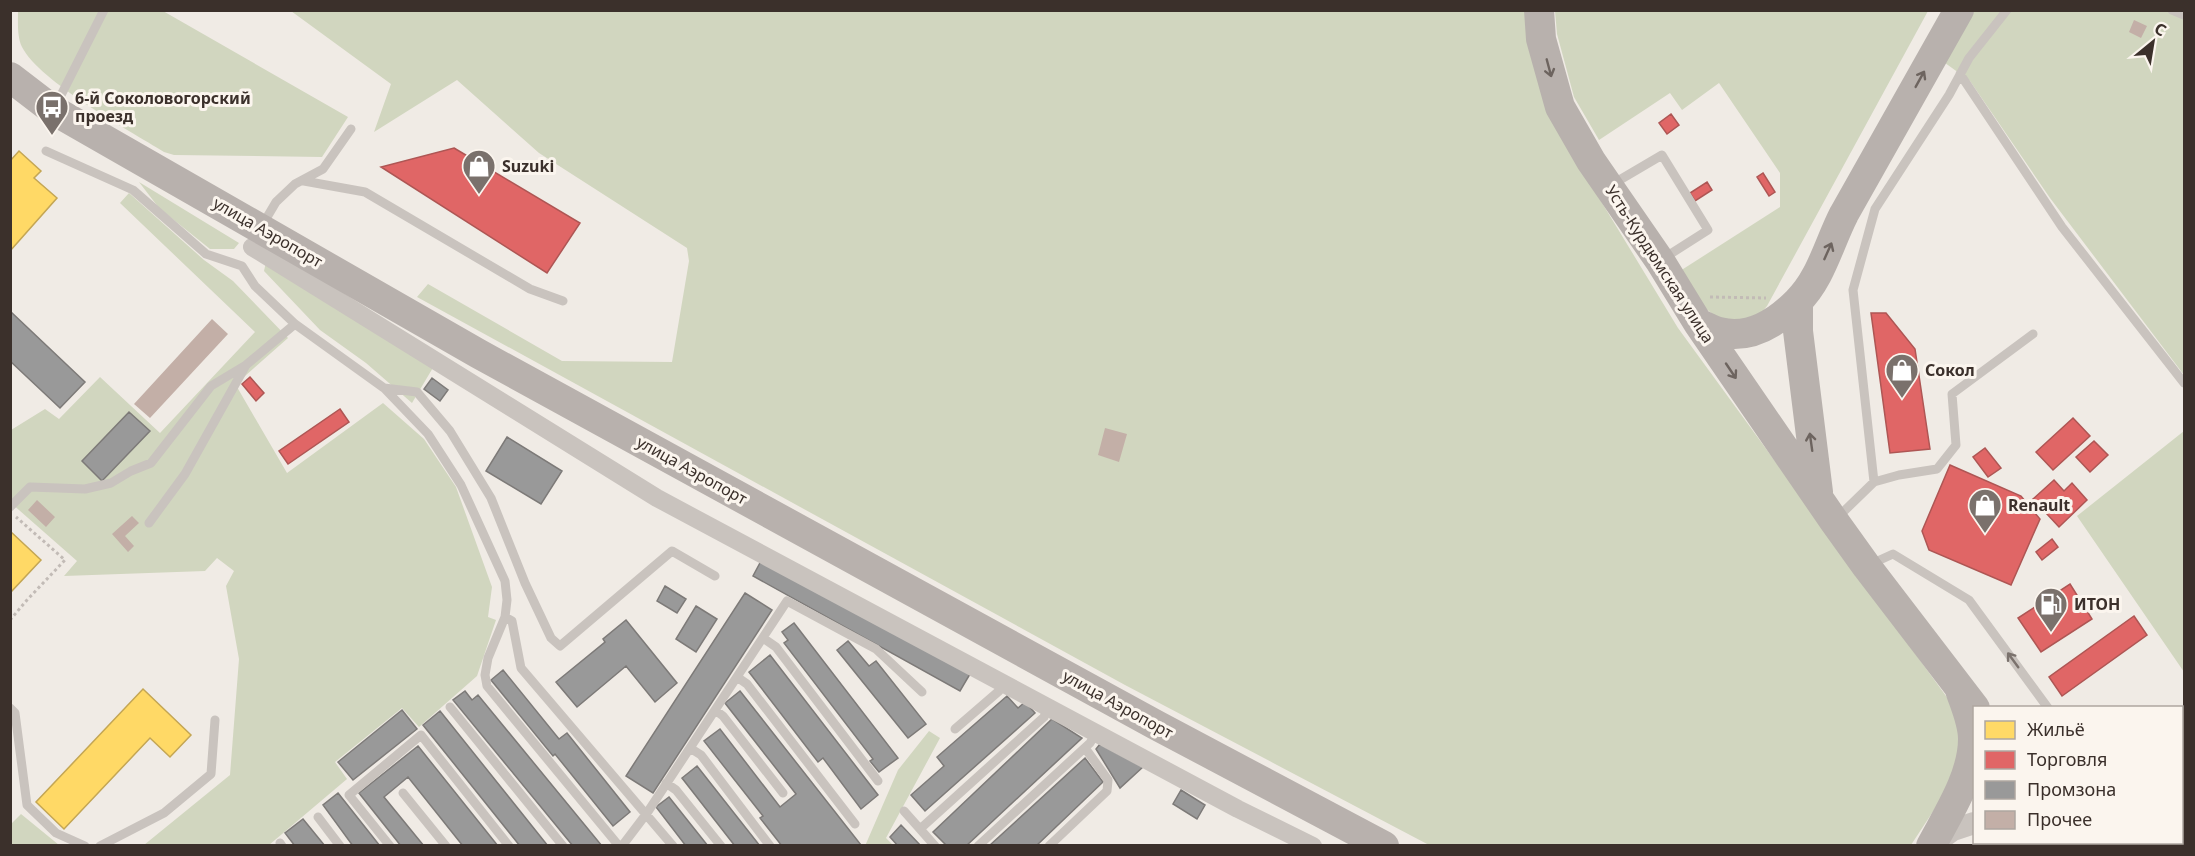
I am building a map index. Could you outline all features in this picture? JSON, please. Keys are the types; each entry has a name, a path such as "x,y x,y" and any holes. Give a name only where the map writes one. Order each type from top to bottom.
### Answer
{"main road":[{"name":"Усть-Курдюмская улица","path":"1539,10 1541,39 1560,107 1591,161 1660,261 1702,310 1827,510 1867,567 1967,697 1973,738 1970,760 1932,846"},
{"path":"1702,310 1719,332 1744,334 1762,328 1781,316 1785,300 1817,275 1843,217 1959,10"},
{"name":"улица Аэропорт","path":"10,77 54,110 256,238 479,354 1156,725 1384,846"},
{"name":"Усть-Курдюмская улица","path":"1785,300 1798,331 1804,383 1827,510"}],"street":[{"path":"256,238 657,498 1238,809 1313,846"},
{"path":"1932,846 1953,830 1973,823"}],"lane":[{"path":"54,110 104,10"},
{"path":"1874,482 1853,290 1875,209 1949,96 1969,58 2007,10"},
{"path":"2172,10 2184,15"},
{"path":"1960,74 2062,227 2184,383"},
{"path":"242,266 276,202 295,184 323,169 351,129"},
{"path":"46,151 133,190 206,254 242,266 255,286 295,324 384,388 428,434 461,485 505,581 507,600 505,617 488,658 485,675 487,686 621,846 647,813 787,601 876,649 922,692"},
{"path":"1609,186 1662,155 1708,230 1660,261"},
{"path":"304,181 365,192 530,289 563,301"},
{"path":"10,507 30,487 86,489 111,483 151,463 210,386 246,365 295,324"},
{"path":"1827,510 1874,482 1899,475 1937,469 1956,446 1952,394 2033,334"},
{"path":"148,523 185,474 246,365"},
{"path":"384,388 417,392 450,431 491,498 525,583 551,638 560,646 672,550 715,576"},
{"path":"1867,567 1893,554 1969,600 2047,706"},
{"path":"505,617 512,621 521,668 673,846"},
{"path":"763,638 776,647 878,781"},
{"path":"737,677 747,684 855,824"},
{"path":"955,729 999,691 1003,683"},
{"path":"450,707 563,846"},
{"path":"920,829 1044,717 1048,707"},
{"path":"10,708 15,713 27,805 56,832 85,846"},
{"path":"715,710 723,716 783,793"},
{"path":"100,846 164,813 211,774 214,720"},
{"path":"978,846 1085,748 1096,733"},
{"path":"390,846 349,795 421,735 509,846"},
{"path":"690,748 701,755 770,846"},
{"path":"1049,846 1107,791 1108,780 1085,748"},
{"path":"666,783 676,790 721,846"},
{"path":"403,793 446,846"},
{"path":"904,811 935,846"},
{"path":"318,817 340,846"}],"path":[{"path":"1702,310 1785,300"},
{"path":"10,512 65,560 10,620"}],"green space":[{"path":"18,11 163,11 348,117 322,157 174,155 164,152 66,90 32,61 20,43"},
{"path":"291,11 1527,11 1596,193 1678,328 1954,707 1963,744 1951,784 1911,845 1429,845 1125,685 417,297 428,284 562,361 672,362 689,261 687,248 539,153 457,80 374,132 391,84"},
{"path":"1555,11 1928,11 1767,306 1758,317 1726,324 1706,309 1680,271 1780,207 1780,173 1719,83 1682,110 1670,93 1599,140 1574,97 1557,34"},
{"path":"1970,11 2184,11 2184,375 2050,198 1970,81 1941,60"},
{"path":"139,182 239,243 234,249 210,249 159,208"},
{"path":"129,193 204,260 233,281 288,338 245,376 237,387 287,473 383,403 424,439 456,487 492,587 488,617 496,620 477,676 419,727 402,708 335,762 347,779 269,845 144,845 230,775 239,659 226,586 234,571 217,558 205,571 64,576 77,561 11,503 11,430 45,409 59,419 100,377 160,433 255,332 120,203"},
{"path":"266,262 434,366 412,403 366,363 320,330 264,271"},
{"path":"2184,431 2184,672 2077,516"},
{"path":"929,731 940,738 886,838 893,845 865,846 898,770"},
{"path":"21,814 59,845 11,845 11,824"}],"building: Жильё":[{"path":"19,151 41,171 34,178 57,198 10,251 10,161"},
{"path":"10,531 41,560 10,593"},
{"path":"143,689 191,735 170,757 150,738 64,829 36,802"}],"building: Торговля":[{"path":"1671,114 1679,125 1667,134 1659,123"},
{"name":"Suzuki","path":"454,148 580,223 547,273 381,167"},
{"path":"1763,173 1775,192 1769,196 1757,177"},
{"path":"1707,182 1712,190 1695,201 1690,193"},
{"name":"Сокол","path":"1871,313 1886,313 1915,349 1930,449 1890,453"},
{"path":"250,377 264,393 256,401 242,384"},
{"path":"340,409 349,422 288,464 279,451"},
{"path":"2073,418 2090,436 2053,470 2036,452"},
{"path":"2094,441 2108,455 2090,472 2076,457"},
{"path":"1985,448 2001,468 1988,477 1973,457"},
{"path":"1950,465 2021,496 2040,519 2011,585 1929,550 1922,531"},
{"path":"2054,480 2064,491 2072,483 2087,500 2059,527 2033,499"},
{"path":"2052,539 2058,547 2042,560 2036,552"},
{"path":"2070,584 2092,619 2041,652 2018,618"},
{"path":"2134,616 2147,635 2062,696 2049,677"},
{"path":"2183,805 2184,846 2181,846 2183,844"}],"building: Промзона":[{"path":"10,311 85,382 60,408 10,361"},
{"path":"432,378 448,390 440,401 424,389"},
{"path":"129,412 150,431 102,481 82,461"},
{"path":"507,437 562,471 541,504 486,471"},
{"path":"761,561 970,674 960,691 753,576"},
{"path":"665,586 686,599 677,613 657,601"},
{"path":"745,593 772,610 653,793 626,776"},
{"path":"696,606 717,619 696,652 676,639"},
{"path":"626,620 677,683 655,702 626,666 577,707 556,682 605,642 603,639"},
{"path":"794,623 898,758 879,772 870,761 873,759 784,643 788,640 782,632"},
{"path":"848,641 869,666 876,661 926,724 908,738 837,650"},
{"path":"770,655 878,795 861,809 823,758 818,762 749,672"},
{"path":"503,670 559,739 567,733 630,812 613,826 491,680"},
{"path":"465,691 472,700 478,695 602,846 573,846 453,700"},
{"path":"740,691 861,845 782,846 760,818 763,816 704,741 720,729 780,807 796,794 725,703"},
{"path":"1007,696 1018,708 1025,702 1035,713 925,811 911,795 944,766 937,757"},
{"path":"402,710 417,729 353,780 338,762"},
{"path":"440,711 548,846 520,846 423,725"},
{"path":"1052,719 1082,738 966,846 947,846 933,832"},
{"path":"1100,744 1143,767 1120,788 1096,749"},
{"path":"418,746 498,846 463,846 408,777 384,797 424,846 401,846 359,793"},
{"path":"1085,758 1103,782 1036,846 989,846"},
{"path":"697,766 760,846 735,846 682,778"},
{"path":"1181,790 1205,805 1197,819 1173,804"},
{"path":"338,793 380,846 353,846 323,805"},
{"path":"669,797 708,846 686,846 656,807"},
{"path":"303,819 325,846 295,846 285,833"},
{"path":"901,825 921,846 898,846 890,837"}],"building: Прочее":[{"path":"2134,20 2147,26 2141,38 2129,32"},
{"path":"212,319 228,334 150,418 134,404"},
{"path":"1105,428 1127,434 1119,462 1098,455"},
{"path":"37,500 55,517 46,527 28,510"},
{"path":"132,516 139,523 125,536 134,546 128,552 112,534"}],"place":[{"name":"6-й Соколовогорский проезд","path":"52,136"},
{"name":"Suzuki","path":"479,195"},
{"name":"Сокол","path":"1902,399"},
{"name":"Renault","path":"1985,534"},
{"name":"ИТОН","path":"2051,633"}]}
